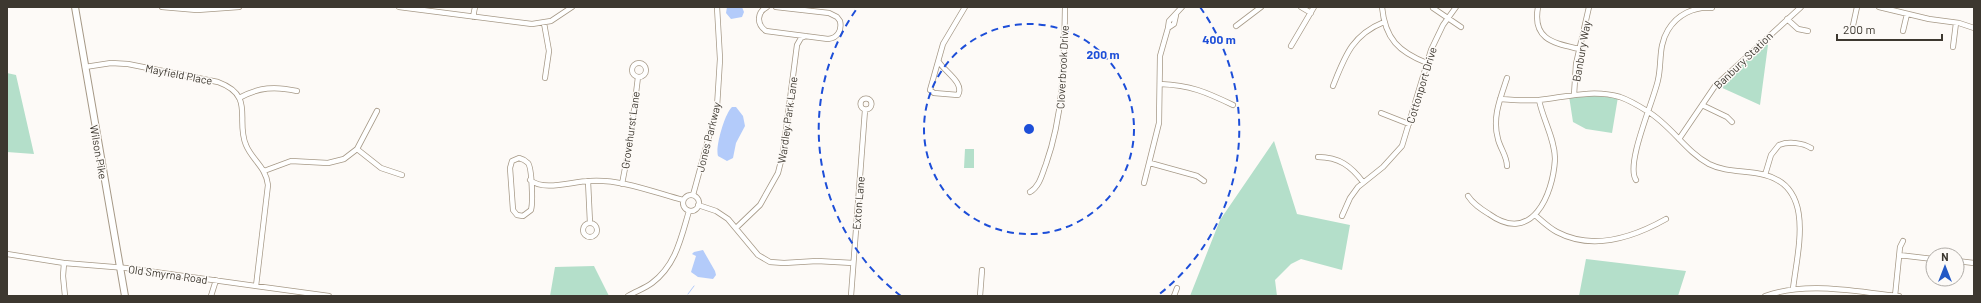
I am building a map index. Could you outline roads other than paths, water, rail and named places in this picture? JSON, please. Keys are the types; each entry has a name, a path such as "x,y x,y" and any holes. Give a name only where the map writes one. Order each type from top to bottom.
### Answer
{"main road":[{"name":"Wilson Pike","path":"75,7 84,67 125,296"}],"street":[{"path":"162,7 197,10 239,7"},
{"path":"399,7 528,24 544,23 557,18 572,7"},
{"path":"474,17 475,7"},
{"name":"Jones Parkway","path":"693,195 716,107 720,59 717,7"},
{"path":"767,7 762,10 759,15 761,26 766,31 831,38 838,34 841,27 839,19 834,15 807,9 776,7"},
{"path":"939,62 955,80 959,89 958,94 934,93 930,91 943,44 966,7"},
{"name":"Cloverbrook Drive","path":"1030,192 1038,185 1059,116 1063,78 1065,7"},
{"path":"1144,183 1159,123 1161,53 1169,21 1182,7"},
{"path":"1236,26 1261,7"},
{"path":"1301,7 1311,13"},
{"path":"1291,46 1314,7"},
{"path":"1382,7 1384,22 1390,37 1400,49 1410,56 1427,63"},
{"name":"Cottonport Drive","path":"1342,216 1352,194 1363,182 1388,163 1402,146 1427,63 1437,37 1456,7"},
{"path":"1538,7 1538,25 1545,37 1553,43 1579,49"},
{"name":"Banbury Way","path":"1574,95 1579,49 1589,7"},
{"name":"Banbury Station","path":"1679,139 1711,90 1801,7"},
{"path":"1852,30 1857,7"},
{"path":"1879,7 1974,28"},
{"path":"1433,8 1461,27"},
{"path":"1636,180 1633,171 1638,142 1658,80 1661,46 1664,37 1677,19 1690,9 1712,8"},
{"path":"1903,31 1907,14"},
{"path":"1787,19 1798,28 1808,31"},
{"path":"1333,86 1344,60 1356,39 1369,29 1384,22"},
{"path":"544,23 549,51 545,78"},
{"path":"1953,47 1956,23"},
{"path":"790,34 797,45 801,38 806,36"},
{"name":"Wardley Park Lane","path":"736,228 760,205 778,173 783,153 797,45"},
{"name":"Mayfield Place","path":"84,67 113,63 138,66 218,82 231,89 239,98"},
{"name":"Grovehurst Lane","path":"622,184 630,142 638,77"},
{"path":"1507,78 1496,111 1496,129 1499,144 1506,159 1507,166"},
{"path":"1160,84 1178,84 1196,88 1233,106"},
{"path":"256,286 268,192 268,181 264,171 245,143 243,110 239,98 265,88 282,88 297,91"},
{"path":"1500,99 1539,100 1596,93 1614,96 1648,111 1663,122 1696,155 1714,166 1734,172 1766,175 1776,180 1786,187 1794,198 1799,212 1800,227 1793,289"},
{"path":"1468,196 1475,204 1490,215 1504,222 1521,222 1535,215 1543,207 1547,198 1555,160 1554,146 1539,100"},
{"path":"1702,105 1727,117 1732,122"},
{"name":"Exton Lane","path":"851,296 865,110"},
{"path":"264,171 291,161 326,163 337,162 347,157 357,149 377,111"},
{"path":"1381,113 1409,124"},
{"path":"1766,175 1772,153 1779,145 1786,143 1802,144 1812,148"},
{"path":"357,149 382,168 402,175"},
{"path":"1318,157 1332,158 1345,163 1363,182"},
{"path":"521,158 527,162 529,165 530,180 531,210 525,216 517,215 512,207 510,167 513,161 521,158"},
{"path":"1150,163 1197,176 1204,181"},
{"path":"530,180 540,186"},
{"path":"531,193 540,186 588,181 622,184 683,200"},
{"path":"588,181 590,223"},
{"path":"693,195 698,199 698,205 694,210 688,211 683,206 683,200 686,196 693,195"},
{"path":"698,205 722,215 736,228 758,256 770,262 784,263 817,261 853,264"},
{"path":"628,296 633,293 637,294 659,277 670,264 677,250 688,211"},
{"path":"1535,215 1554,230 1564,235 1594,241 1628,236 1644,231 1666,219"},
{"path":"1895,296 1900,247 1903,241"},
{"name":"Old Smyrna Road","path":"7,254 64,263 120,268 216,280 303,294 329,296"},
{"path":"1899,255 1925,258"},
{"path":"64,263 63,276 65,296"},
{"path":"980,296 982,270"},
{"path":"211,296 216,280"},
{"path":"1174,296 1177,288"},
{"path":"1766,296 1793,289 1825,289 1899,296"}],"water":[{"path":"727,7 742,7 744,12 742,17 731,19 726,13"},
{"path":"732,107 736,107 743,116 745,126 736,143 733,158 727,161 718,156 717,152 719,138 726,116"},
{"path":"703,250 715,271 716,275 713,279 698,277 691,272 696,256 692,254"}],"waterway":[{"path":"688,294 694,286"}]}
